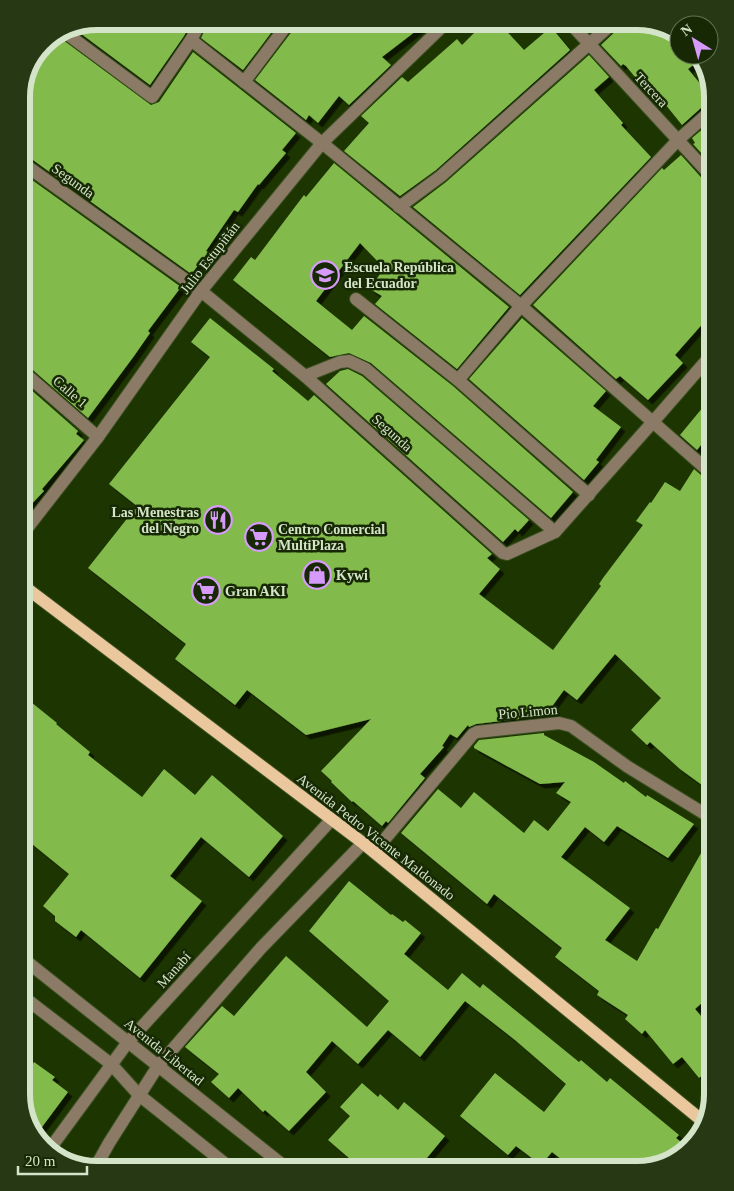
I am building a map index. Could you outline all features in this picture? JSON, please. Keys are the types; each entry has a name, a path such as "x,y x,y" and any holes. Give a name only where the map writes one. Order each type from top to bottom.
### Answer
{"main road":[{"name":"Avenida Pedro Vicente Maldonado","path":"30,591 363,843 699,1118"}],"street":[{"path":"70,36 152,97 192,40 197,30"},
{"path":"244,82 283,30"},
{"name":"Julio Estupiñán","path":"30,524 98,437 201,291 322,143 439,30"},
{"name":"Tercera","path":"576,30 704,168"},
{"path":"399,207 441,176 604,30"},
{"path":"192,40 322,143 521,306 704,467"},
{"path":"458,380 521,306 678,140 704,117"},
{"name":"Segunda","path":"30,168 201,291 305,376 503,553 512,553 555,532 704,363"},
{"path":"356,299 458,380 589,495"},
{"path":"305,376 340,362 349,361 366,369 555,532"},
{"name":"Calle 1","path":"30,378 98,437"},
{"name":"Pio Limon","path":"374,852 473,734 559,723 571,726 628,767 704,813"},
{"name":"Manabí","path":"53,1144 128,1042 332,819"},
{"path":"99,1161 158,1066 261,948 363,843"},
{"name":"Avenida Libertad","path":"30,964 278,1161"},
{"path":"30,1002 111,1064 139,1095 222,1161"}],"building":[{"path":"97,30 187,30 150,85 79,33"},
{"path":"205,30 273,30 243,70 201,38"},
{"path":"293,30 417,30 382,57 391,65 349,105 339,96 318,123 309,115 306,120 255,80"},
{"path":"477,30 505,30 524,50 547,30 553,30 570,50 436,170 400,196 344,151 369,123 361,116 402,77 408,82 457,39 462,45"},
{"path":"617,30 650,31 666,37 669,38 669,65 693,65 688,69 703,87 704,105 682,125 657,94 652,98 626,66 623,64 621,66 601,45"},
{"path":"63,40 151,105 159,102 193,52 296,133 282,150 286,153 258,184 238,212 234,210 206,251 208,252 193,272 190,273 30,158 31,84 41,60 60,41"},
{"path":"589,55 609,77 594,90 623,123 621,125 651,157 520,295 413,207 446,182"},
{"path":"704,128 704,156 693,144 695,143 692,138"},
{"path":"681,155 704,181 704,322 675,355 683,363 648,400 620,376 616,379 533,305 662,168 664,170"},
{"path":"334,163 509,307 457,369 375,304 382,296 370,289 384,268 360,243 316,301 352,330 364,316 453,386 573,492 551,518 371,363 349,353 330,357 233,280 251,257 255,260 304,195 306,197"},
{"path":"30,178 181,287 148,331 150,333 134,356 88,418 30,367"},
{"name":"Centro Comercial MultiPlaza","path":"210,318 274,369 272,371 308,401 314,395 492,554 487,558 500,569 479,594 553,650 601,586 599,584 603,578 643,525 636,521 665,482 680,491 694,469 704,478 704,786 680,769 650,742 647,745 631,730 661,698 615,654 577,700 564,690 545,716 476,724 469,727 468,725 457,738 450,734 442,746 444,747 420,774 425,778 388,823 386,821 382,826 352,802 321,771 371,719 306,735 247,690 235,705 175,659 186,644 88,568 137,506 109,484 210,357 191,342"},
{"path":"522,318 606,391 593,406 621,427 596,460 599,462 584,480 469,379"},
{"path":"348,369 362,376 529,520 518,532 515,529 503,542 326,384 340,371"},
{"path":"30,389 78,431 76,434 84,440 42,489 44,491 30,506"},
{"path":"704,406 704,441 697,450 680,435"},
{"path":"30,701 90,752 88,755 142,797 164,769 195,795 212,775 283,836 249,877 201,837 170,876 202,901 140,978 81,930 76,937 55,921 55,916 43,906 69,874 30,842"},
{"path":"544,733 544,735 594,762 624,783 625,781 646,797 647,795 694,824 668,858 617,826 604,842 585,827 561,857 630,908 605,940 637,961 656,928 658,929 704,848 704,1001 695,1009 704,1020 704,1074 699,1078 682,1057 673,1064 645,1030 642,1034 625,1019 628,1015 597,995 599,991 555,957 562,948 494,894 487,904 401,833 438,789 461,808 474,792 524,833 534,820 548,831 571,802 556,793 565,782 540,784 474,748 479,740"},
{"path":"349,881 391,915 403,922 405,920 421,933 404,954 448,990 462,973 480,988 483,984 579,1062 581,1060 607,1082 610,1078 679,1135 676,1138 682,1143 666,1154 650,1160 637,1161 564,1161 552,1152 544,1161 536,1161 516,1146 508,1155 460,1116 495,1073 544,1112 566,1084 515,1040 465,1001 420,1057 388,1030 358,1064 332,1041 306,1072 326,1092 289,1131 265,1110 263,1112 238,1088 229,1098 211,1082 219,1074 185,1047 222,1006 234,1016 286,956 367,1027 389,1001 309,931"},
{"path":"34,1062 55,1077 52,1080 68,1092 40,1129 31,1107 30,1066"},
{"path":"362,1083 378,1097 380,1094 398,1110 404,1102 445,1136 424,1161 346,1161 349,1158 328,1140 350,1116 340,1107"}],"place":[{"name":"Escuela República del Ecuador","path":"325,275"},
{"name":"Las Menestras del Negro","path":"218,520"},
{"name":"Centro Comercial MultiPlaza","path":"259,537"},
{"name":"Kywi","path":"317,575"},
{"name":"Gran AKI","path":"206,591"}]}
